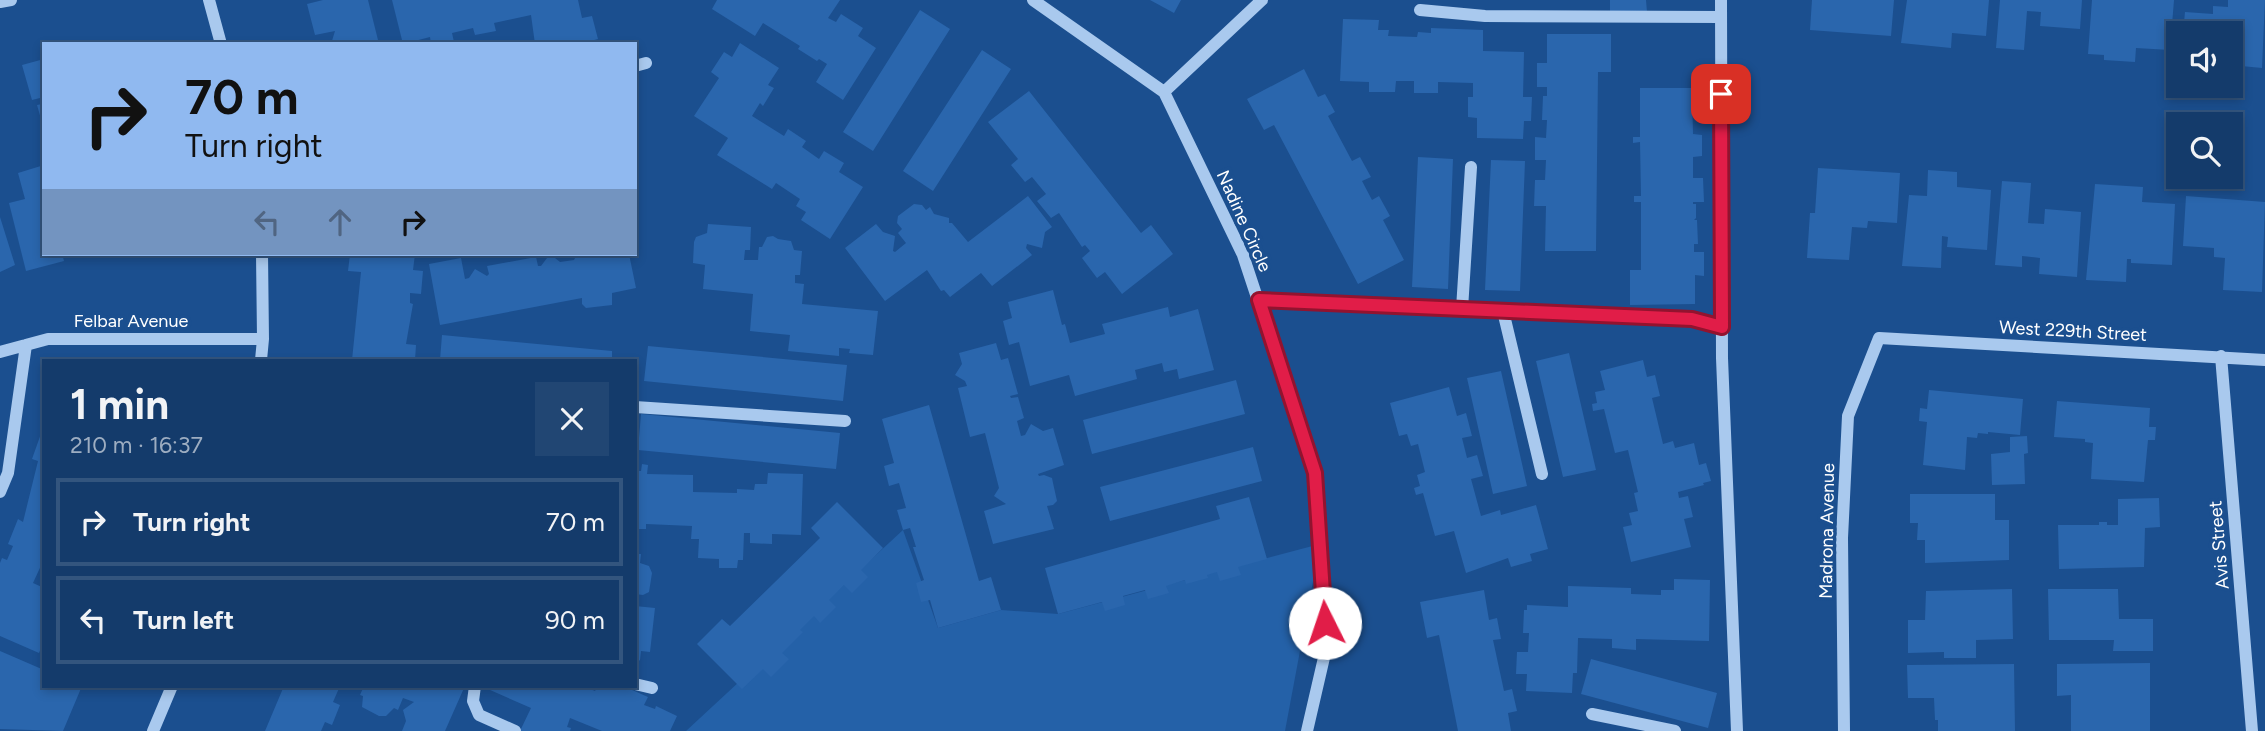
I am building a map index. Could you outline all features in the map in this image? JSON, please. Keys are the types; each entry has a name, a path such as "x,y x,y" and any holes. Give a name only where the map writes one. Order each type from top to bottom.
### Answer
{"street":[{"path":"0,2 10,0"},
{"path":"209,0 220,42"},
{"name":"Nadine Circle","path":"1032,0 1164,92 1243,255 1315,473 1326,649 1307,731"},
{"path":"1164,92 1262,0"},
{"path":"1721,0 1722,327 1737,731"},
{"path":"1420,10 1499,16 1721,17"},
{"path":"1462,309 1471,167"},
{"path":"261,359 262,256"},
{"path":"1259,300 1692,319 1722,327"},
{"path":"1503,311 1542,474"},
{"name":"West 229th Street","path":"1879,338 2265,360"},
{"name":"Madrona Avenue","path":"1844,731 1842,538 1848,416 1879,338"},
{"name":"Felbar Avenue","path":"0,352 48,339 263,339"},
{"path":"0,492 8,473 26,345"},
{"name":"Avis Street","path":"2221,356 2252,731"},
{"path":"637,407 845,421"},
{"path":"637,684 652,688"},
{"path":"153,731 171,688"},
{"path":"475,688 473,701 480,715 515,731"},
{"path":"1592,714 1675,731"}],"shaded area":[{"path":"903,530 938,628 1001,610 1058,614 1320,544 1285,731 686,731"}],"building":[{"path":"323,0 368,0 378,42 332,42 335,31 315,35 307,4"},
{"path":"392,0 578,0 582,18 592,16 598,39 587,42 535,42 531,15 494,23 496,31 475,35 473,28 452,33 454,42 431,42 430,37 402,42"},
{"path":"717,0 840,0 828,18 836,22 841,14 863,28 858,36 876,48 843,100 816,82 827,64 798,49 800,46 763,23 755,36 712,9"},
{"path":"1150,0 1181,0 1174,13"},
{"path":"1610,0 1646,0 1647,12 1610,12"},
{"path":"1812,0 1894,0 1891,36 1810,30"},
{"path":"1907,0 1989,0 1986,36 1952,33 1951,48 1901,43"},
{"path":"2000,0 2082,0 2080,29 2040,26 2041,12 2027,11 2024,50 1996,48"},
{"path":"2092,0 2174,0 2172,21 2166,21 2166,50 2136,48 2135,62 2104,60 2104,55 2088,54"},
{"path":"2228,0 2265,0 2262,68 2243,66 2243,21 2184,21 2185,12 2213,14 2213,6 2228,7"},
{"path":"920,10 950,29 873,151 843,132"},
{"path":"1343,19 1379,20 1378,30 1389,30 1388,36 1417,37 1418,32 1431,33 1431,28 1483,30 1483,51 1524,52 1523,97 1532,97 1531,121 1524,121 1523,139 1477,138 1477,118 1468,117 1468,97 1473,97 1473,83 1438,82 1438,93 1414,93 1414,81 1396,81 1395,92 1369,92 1369,82 1340,81"},
{"path":"1547,34 1611,34 1611,72 1598,72 1596,251 1545,251 1546,206 1534,206 1535,180 1545,180 1546,160 1535,160 1535,137 1546,138 1547,120 1542,120 1543,96 1547,96 1547,87 1537,87 1537,63 1547,63"},
{"path":"740,43 779,68 768,85 774,88 763,106 760,103 752,116 784,136 788,129 806,141 802,147 819,159 824,151 844,163 839,172 863,187 830,239 801,220 806,212 796,206 800,199 776,183 772,189 717,155 728,138 694,116 719,78 711,72 724,52 732,57"},
{"path":"982,50 1011,69 933,191 903,171"},
{"path":"42,60 42,104 40,98 32,100 22,65"},
{"path":"1304,69 1318,97 1325,94 1335,112 1328,116 1352,161 1360,157 1371,177 1362,181 1372,200 1379,196 1390,216 1383,220 1404,260 1358,284 1274,125 1264,130 1247,99"},
{"path":"1640,88 1692,88 1693,134 1702,135 1702,156 1693,157 1693,178 1703,178 1704,202 1693,202 1696,204 1694,220 1697,220 1698,244 1694,244 1694,252 1704,252 1704,276 1695,275 1695,304 1630,305 1630,270 1641,270 1641,202 1634,202 1634,196 1641,196 1640,142 1633,143 1633,137 1640,137"},
{"path":"1029,91 1141,233 1151,225 1173,254 1122,294 1105,272 1097,278 1082,258 1090,251 1085,245 1082,247 1059,213 1051,218 1037,201 1046,194 1032,177 1025,182 1011,165 1018,159 988,122"},
{"path":"42,104 42,122 37,105"},
{"path":"1418,157 1453,159 1448,289 1412,287"},
{"path":"1491,160 1525,161 1520,291 1485,290"},
{"path":"42,166 42,256 63,256 64,261 26,271 9,203 25,199 18,173"},
{"path":"1818,168 1900,173 1897,223 1868,221 1867,228 1852,227 1849,260 1807,258 1810,213 1815,213"},
{"path":"1928,170 1957,172 1957,187 1991,190 1987,250 1947,247 1948,237 1942,236 1941,268 1902,266 1909,195 1927,196"},
{"path":"2002,181 2031,183 2028,223 2044,224 2045,209 2081,212 2077,277 2039,274 2040,258 2022,256 2022,267 1995,265"},
{"path":"2095,184 2143,187 2142,202 2175,204 2172,265 2131,263 2131,259 2127,259 2126,282 2086,280"},
{"path":"1028,196 1052,227 1045,232 1042,248 1027,244 1026,248 1032,255 992,286 981,273 950,297 944,290 941,291 927,270 885,301 845,248 876,224 883,232 895,236 895,252 906,243 898,233 902,229 897,223 898,216 914,204 922,205 926,210 930,207 934,214 949,218 949,223 952,223 968,242"},
{"path":"2186,196 2265,202 2262,292 2223,290 2225,258 2214,257 2214,248 2183,246"},
{"path":"0,217 15,265 0,272"},
{"path":"708,224 751,227 750,250 745,250 744,260 758,260 759,247 762,247 767,237 791,241 794,250 802,251 800,275 795,275 795,283 804,284 802,304 878,311 873,355 849,353 850,349 839,348 839,356 788,351 790,335 750,331 753,294 703,289 705,265 693,263 694,242 696,237 707,233"},
{"path":"350,256 415,256 413,270 423,271 421,294 410,293 410,303 413,304 406,344 416,345 415,359 352,359 361,272 348,271"},
{"path":"548,256 560,262 574,260 576,256 629,256 636,288 612,293 612,305 586,308 582,304 582,298 440,325 429,264 461,258 465,279 469,278 475,269 487,276 487,266 536,257 538,266"},
{"path":"1053,290 1062,325 1065,324 1070,343 1105,334 1102,324 1168,307 1170,317 1198,309 1214,370 1179,379 1177,369 1164,372 1162,363 1135,370 1137,379 1075,396 1069,375 1030,386 1019,342 1009,345 1003,321 1012,318 1008,302"},
{"path":"442,335 612,351 612,359 440,359"},
{"path":"996,343 1001,360 1008,358 1018,394 1010,396 1018,397 1024,418 1017,421 1021,436 1025,435 1031,424 1043,431 1053,428 1064,465 1038,474 1052,478 1057,501 1047,506 1054,529 993,544 984,511 1006,504 994,496 999,488 985,433 970,437 958,388 967,386 965,381 955,375 962,364 959,353"},
{"path":"648,346 847,365 843,401 644,381"},
{"path":"1569,353 1596,470 1563,477 1536,361"},
{"path":"1643,360 1647,377 1655,375 1660,396 1652,398 1663,444 1673,441 1675,448 1694,443 1699,465 1706,463 1711,481 1678,492 1679,498 1688,496 1693,517 1684,519 1691,547 1631,562 1623,527 1632,525 1629,513 1638,511 1634,493 1638,492 1628,450 1615,453 1604,409 1593,411 1592,404 1597,403 1595,392 1605,390 1600,371"},
{"path":"1501,371 1527,486 1493,494 1467,378"},
{"path":"1236,380 1245,414 1092,454 1083,420"},
{"path":"1449,387 1457,416 1466,413 1472,436 1462,438 1467,458 1477,455 1483,476 1471,479 1481,516 1500,510 1501,515 1536,505 1548,549 1530,554 1532,561 1511,567 1508,558 1466,573 1454,531 1435,536 1423,493 1416,495 1414,488 1420,486 1417,475 1425,472 1418,444 1411,446 1407,434 1399,436 1390,403"},
{"path":"1929,390 2023,399 2020,435 1988,432 1978,433 1977,438 1967,437 1965,470 1923,465 1927,422 1919,421 1920,408 1927,409"},
{"path":"2057,401 2150,408 2149,427 2156,427 2155,440 2148,440 2144,482 2091,479 2093,443 2085,442 2085,439 2054,437"},
{"path":"929,405 979,581 991,577 1001,610 938,628 930,600 921,602 916,583 924,580 910,528 903,530 897,510 906,508 899,483 889,486 884,466 894,463 882,419"},
{"path":"641,414 840,433 836,469 638,450"},
{"path":"42,431 42,563 33,583 42,587 42,648 39,653 0,636 0,563 2,558 7,560 13,546 8,544 18,519 23,522 38,461 32,459"},
{"path":"2027,436 2028,453 2024,454 2025,484 1992,485 1991,454 2010,452 2010,437"},
{"path":"1253,447 1262,481 1110,521 1100,487"},
{"path":"642,464 648,465 647,474 693,475 693,492 737,493 737,489 754,490 755,484 767,484 768,473 803,474 801,535 772,534 772,544 750,543 750,533 744,533 743,560 738,560 737,568 719,568 719,559 698,558 699,539 691,539 692,526 646,524 646,529 637,529 637,471 641,471"},
{"path":"1910,494 1995,494 1995,520 2009,520 2009,560 1925,563 1925,540 1917,540 1918,523 1910,523"},
{"path":"1249,497 1267,559 1238,567 1241,575 1220,581 1217,572 1207,575 1208,578 1186,584 1185,580 1166,586 1169,593 1148,599 1145,590 1123,596 1125,605 1105,611 1102,602 1058,614 1045,568 1220,519 1216,506"},
{"path":"2159,498 2160,527 2145,528 2144,567 2059,569 2058,525 2099,525 2099,522 2107,522 2107,525 2118,525 2118,499"},
{"path":"837,502 883,548 861,570 868,577 852,593 844,585 829,600 836,607 820,623 814,616 800,630 803,632 782,653 789,659 771,677 763,669 742,689 697,644 722,619 730,626 820,538 811,528"},
{"path":"637,554 641,554 640,563 649,566 652,573 649,592 637,594"},
{"path":"1674,579 1710,580 1709,641 1636,639 1636,650 1612,648 1612,639 1578,638 1577,673 1573,673 1572,693 1526,691 1527,674 1516,674 1517,652 1528,652 1529,633 1523,633 1524,610 1527,610 1527,605 1568,607 1568,586 1631,588 1631,594 1661,595 1661,590 1674,590"},
{"path":"2012,589 2013,639 1976,640 1976,658 1944,658 1944,652 1908,653 1908,620 1925,620 1926,591"},
{"path":"2048,589 2118,589 2119,619 2153,619 2153,651 2113,651 2114,640 2049,640"},
{"path":"1484,590 1489,620 1497,618 1501,639 1493,640 1504,691 1512,689 1517,711 1508,713 1511,731 1458,731 1439,635 1427,638 1420,602"},
{"path":"637,606 655,608 650,652 641,651 637,662"},
{"path":"0,651 42,669 42,688 81,688 63,731 0,729"},
{"path":"1591,659 1717,693 1708,728 1581,694"},
{"path":"2150,663 2150,731 2071,731 2071,695 2057,696 2057,664"},
{"path":"2014,664 2015,731 1938,731 1934,698 1908,698 1907,665"},
{"path":"283,688 339,688 333,702 340,705 332,725 325,722 321,731 265,731"},
{"path":"363,688 464,688 445,731 402,731 406,721 403,710 414,702 403,698 398,710 394,708 386,716 379,716 362,707 363,696 360,695"},
{"path":"486,688 588,688 595,691 597,688 628,688 648,697 644,705 655,709 656,706 677,716 670,731 602,731 570,718 567,727 571,728 570,731 520,731 531,708"}],"route":[{"path":"1325,623 1315,473 1259,300 1692,319 1722,327 1721,94"}]}
